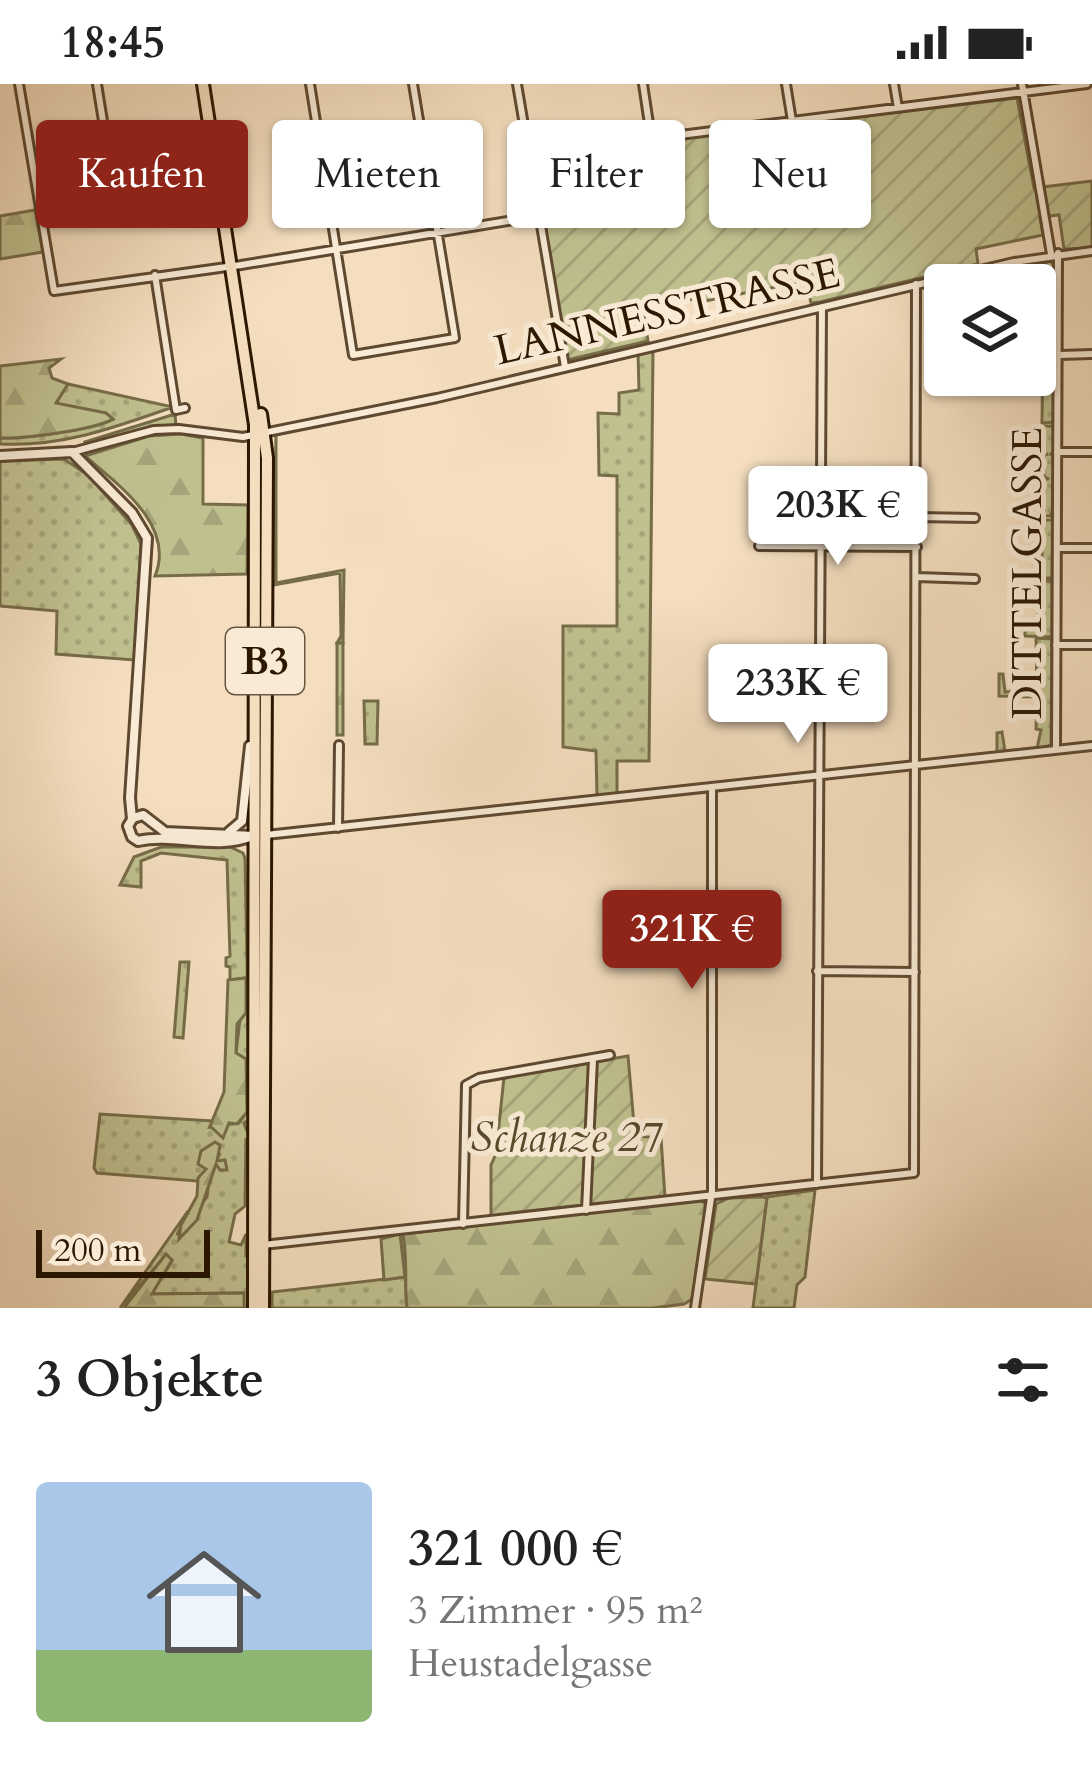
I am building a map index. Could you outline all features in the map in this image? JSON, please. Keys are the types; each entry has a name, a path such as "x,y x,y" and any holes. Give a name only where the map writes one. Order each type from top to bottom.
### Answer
{"main road":[{"name":"B3","path":"203,84 210,120"},
{"name":"B3","path":"228,228 260,433 259,1245 254,1308"},
{"name":"B3","path":"260,433 258,836 253,862 263,1308"}],"street":[{"path":"20,84 36,182"},
{"path":"97,84 103,120"},
{"path":"310,84 353,355 455,338 413,84"},
{"path":"517,84 523,120"},
{"path":"643,84 648,120"},
{"path":"786,84 792,120"},
{"path":"894,84 898,108"},
{"path":"800,120 1023,88 1087,84"},
{"name":"DITTELGASSE","path":"1023,88 1055,254 1056,750"},
{"path":"44,228 54,291 507,221"},
{"path":"540,228 565,367"},
{"name":"LANNESSTRASSE","path":"72,452 168,429 227,436 260,433 437,398 916,284 1055,254 1092,251"},
{"path":"155,275 176,410 185,408"},
{"path":"259,1245 914,1173 916,284"},
{"path":"817,1184 822,307"},
{"path":"1058,355 1092,354"},
{"path":"0,456 72,452 132,513 147,538 132,791 137,817"},
{"path":"1057,452 1092,452"},
{"path":"917,517 975,518"},
{"path":"759,546 917,547"},
{"path":"1057,548 1092,548"},
{"path":"916,577 975,579"},
{"path":"1056,645 1092,645"},
{"path":"225,837 242,821 255,718"},
{"path":"338,828 339,746"},
{"path":"137,817 128,826 132,837 258,836 1092,746"},
{"path":"695,1308 711,1198 712,788"},
{"path":"137,817 165,832 225,837 241,845 253,862"},
{"path":"148,838 153,833 152,822"},
{"path":"818,971 915,972"},
{"path":"463,1224 466,1085 478,1078 610,1055"},
{"path":"586,1210 593,1059"}],"green space":[{"path":"1017,98 1034,188 1092,181 1092,248 1064,249 1059,215 1040,217 1043,235 976,249 978,264 924,264 924,277 820,302 811,303 806,281 695,303 678,298 642,304 648,341 567,360 544,228 685,228 685,138 709,135 709,228 871,228 871,120 833,120"},
{"path":"35,210 43,252 0,259 0,216"},
{"path":"653,349 649,761 617,761 617,794 597,797 596,751 563,747 563,626 617,626 617,476 599,475 598,413 619,414 619,393 639,390 638,352"},
{"path":"61,359 49,368 52,378 68,384 56,403 106,413 113,419 58,433 0,438 0,366"},
{"path":"68,384 173,407 67,439 0,444 0,438 57,433 112,420 56,403"},
{"path":"1042,396 1055,396 1055,422 1042,423"},
{"path":"175,414 176,426 143,429 87,446 85,442"},
{"path":"1044,426 1054,426 1055,454 1049,454 1055,455 1055,507 1050,516 1044,516 1044,479 1049,479 1044,477 1044,455 1048,454 1044,454"},
{"path":"276,432 276,583 344,570 343,643 337,643 341,636 340,573 274,585"},
{"path":"149,436 203,438 203,504 248,505 247,574 155,576 159,557 151,523 127,493 85,456"},
{"path":"64,459 88,475 132,525 141,544 134,660 56,654 57,611 0,606 0,461"},
{"path":"1042,520 1053,520 1052,578 1042,578"},
{"path":"1038,581 1052,581 1052,637 1025,636 1025,630 1038,627"},
{"path":"1036,638 1052,639 1051,744 1044,749 997,754 997,733 1002,732 1005,751 1037,748 1041,730 1036,729 1037,697 999,696 999,674 1003,674 1005,692 1037,689"},
{"path":"337,643 343,643 343,735 337,735"},
{"path":"364,701 378,701 377,744 365,744"},
{"path":"161,847 230,847 245,858 250,1120 244,1123 246,1129 250,1125 250,1210 246,1138 245,1206 235,1214 229,1242 241,1245 246,1234 251,1308 244,1308 243,1293 151,1294 172,1261 166,1255 120,1308 188,1211 177,1235 207,1197 220,1153 197,1181 97,1173 100,1114 214,1121 210,1127 239,1123 247,1112 246,1059 236,1053 245,978 230,980 226,966 230,956 227,860 161,853 141,861 141,887 120,885 134,857"},
{"path":"180,962 189,962 183,1038 174,1037"},
{"path":"246,978 246,1013 237,1024 236,1053 246,1059 247,1112 237,1124 229,1123 223,1138 210,1126 224,1092 228,980"},
{"name":"Schanze 27","path":"628,1056 635,1136 661,1138 665,1198 491,1217 491,1165 504,1077"},
{"path":"215,1142 220,1145 217,1161 225,1160 227,1170 216,1164 197,1220 179,1239 197,1196 198,1178 206,1169 198,1164 201,1151"},
{"path":"815,1190 805,1277 797,1285 794,1308 753,1308 767,1197"},
{"path":"767,1197 756,1284 705,1279 716,1204 729,1198"},
{"path":"701,1200 706,1205 694,1298 684,1304 407,1308 403,1234"},
{"path":"400,1234 407,1308 272,1308 272,1292 404,1277"},
{"path":"400,1234 405,1277 384,1280 381,1239"},
{"path":"166,1254 172,1260 152,1294 244,1293 244,1308 124,1308"}]}
